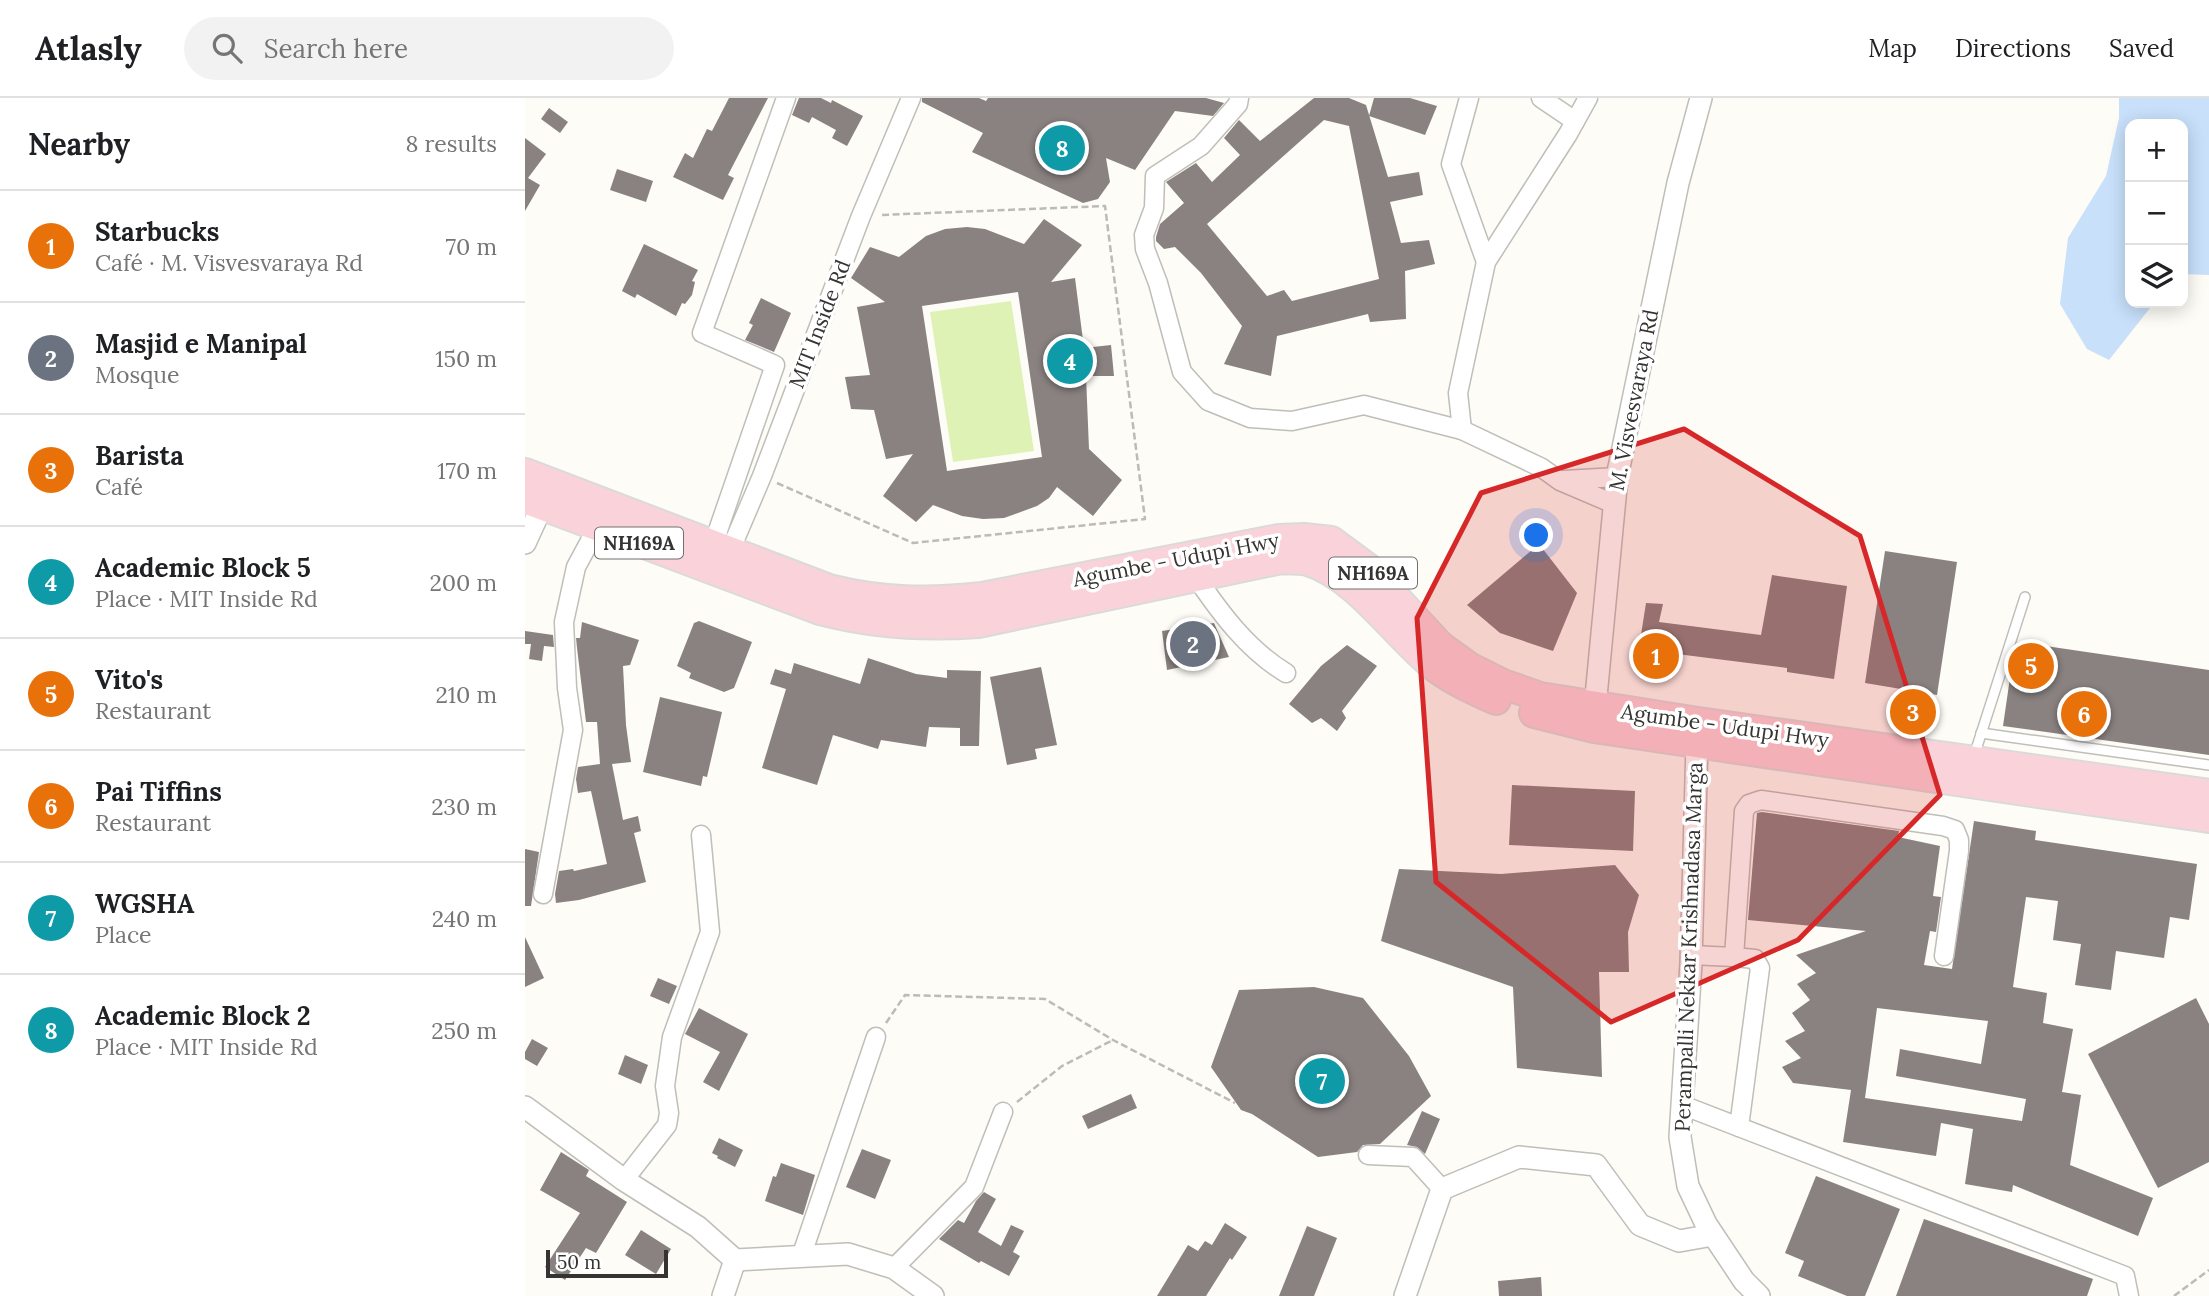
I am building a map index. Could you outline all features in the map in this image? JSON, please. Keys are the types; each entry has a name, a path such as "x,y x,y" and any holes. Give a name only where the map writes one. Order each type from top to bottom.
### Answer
{"highway":[{"name":"Agumbe - Udupi Hwy","path":"525,473 829,589 866,598 947,601 982,597 1279,539 1331,541 1369,569 1440,646 1469,667 1503,684 1595,717 1697,743 2209,818"},
{"name":"NH169A","path":"534,503 597,527"},
{"name":"Agumbe - Udupi Hwy","path":"597,527 754,586 849,618 896,624 943,626 978,623 1281,559 1305,560 1328,570 1348,584 1427,659 1460,684 1500,702 1542,716 1595,717 1972,760 2209,794"}],"street":[{"path":"722,548 775,365 702,333 786,98"},
{"name":"MIT Inside Rd","path":"722,548 762,476 861,216 911,98"},
{"path":"1239,98 1238,104 1201,146 1155,176 1154,208 1144,235 1145,249 1158,283 1182,372 1208,401 1250,418 1292,421 1364,405 1462,430 1542,468 1560,481 1614,504"},
{"path":"1469,98 1451,164 1486,262"},
{"path":"1541,98 1574,121"},
{"path":"1462,430 1458,393 1486,262 1588,98"},
{"name":"M. Visvesvaraya Rd","path":"1595,717 1616,477 1675,195 1701,98"},
{"path":"1560,481 1616,477"},
{"path":"525,543 534,503"},
{"path":"543,894 573,730 564,622 576,567 597,527"},
{"path":"1196,577 1219,612 1269,663 1286,673"},
{"name":"Perampalli Nekkar Krishnadasa Marga","path":"1697,743 1691,955 1680,1137 1688,1186 1713,1235 1744,1281 1759,1296"},
{"path":"1734,957 1744,811 1749,804 1761,800 1943,825 1955,830 1959,851 1944,956"},
{"path":"624,1180 667,1125 669,1113 665,1086 671,1037 710,932 701,835"},
{"path":"1691,955 1755,959 1761,968 1739,1127"},
{"path":"801,1256 876,1037"},
{"path":"1682,1105 2125,1276 2129,1296"},
{"path":"525,1107 624,1180 698,1227 735,1260 848,1254 894,1268 933,1296"},
{"path":"894,1268 974,1187 1003,1112"},
{"path":"1368,1155 1413,1157 1442,1189"},
{"path":"1405,1296 1442,1189 1518,1157 1596,1164 1640,1225 1679,1241 1713,1235"},
{"path":"723,1296 735,1260"}],"lane":[{"path":"1972,760 2025,597"},
{"path":"1981,733 2209,765"}],"path":[{"path":"762,476 913,543 1145,519 1105,206 861,216"},
{"path":"876,1037 905,995 1045,999 1113,1040 1235,1103"},
{"path":"1003,1112 1062,1066 1113,1040"},
{"path":"2174,1296 2209,1270"}],"highlighted area":[{"path":"1684,429 1860,536 1940,795 1798,940 1611,1022 1436,882 1417,618 1481,493"}],"green space":[{"path":"1011,301 1034,451 953,462 930,312"}],"water":[{"path":"2119,98 2209,98 2209,275 2188,274 2188,119 2125,119 2125,308 2150,308 2109,360 2087,349 2060,304 2068,238 2106,176 2119,118"}],"building":[{"path":"729,98 768,98 728,175 734,178 723,200 673,177 685,153 693,158 707,129 712,131"},
{"path":"799,98 821,98 831,103 832,100 863,116 847,146 832,138 836,130 812,117 809,123 792,115"},
{"path":"922,98 979,98 986,101 988,98 1206,98 1224,103 1213,116 1175,111 1135,170 1106,158 1110,182 1098,199 1083,203 972,152 983,133 922,102"},
{"path":"1314,98 1349,98 1366,105 1388,177 1419,172 1423,195 1390,202 1401,243 1429,240 1435,264 1405,271 1406,319 1370,322 1368,314 1277,336 1271,376 1224,364 1242,326 1201,273 1175,247 1164,249 1156,241 1160,224 1184,203 1166,182 1196,163 1212,182 1240,155 1224,138 1239,120 1260,141","holes":["1324,120 1349,126 1379,279 1292,301 1284,290 1267,296 1207,224"]},
{"path":"1374,98 1410,98 1437,106 1425,135 1369,116"},
{"path":"549,108 568,122 560,133 541,119"},
{"path":"525,138 546,154 528,178 540,185 525,211"},
{"path":"617,169 653,181 646,202 610,190"},
{"path":"1044,219 1082,245 1051,282 1075,278 1084,348 1111,345 1114,376 1086,376 1089,449 1122,480 1093,516 1057,487 1049,498 1037,506 1004,518 962,516 933,505 916,522 883,496 913,454 886,459 874,410 851,409 845,377 870,375 857,307 885,302 851,278 870,247 899,257 926,236 945,229 985,229 1024,244","holes":["1018,292 1042,457 947,471 922,306"]},
{"path":"644,244 698,270 692,281 695,282 692,295 685,304 682,303 676,316 637,294 635,298 622,291"},
{"path":"761,298 791,313 774,352 745,340 753,325 749,323"},
{"path":"1539,544 1577,593 1553,651 1500,633 1467,605"},
{"path":"1885,551 1957,562 1937,695 1865,683"},
{"path":"1772,575 1847,586 1834,679 1787,672 1787,668 1669,653 1670,647 1640,641 1646,603 1663,604 1659,622 1761,635"},
{"path":"699,621 752,642 734,688 724,692 689,678 691,673 677,666 694,623"},
{"path":"582,622 639,640 630,665 623,666 631,762 612,764 623,820 638,816 641,831 634,833 646,882 579,900 556,903 559,871 574,871 607,864 591,791 578,793 576,779 578,767 600,764 597,722 586,722 576,638 580,638"},
{"path":"1214,623 1229,657 1167,670 1162,631"},
{"path":"525,631 553,635 554,647 544,646 542,661 529,659 531,644 525,644"},
{"path":"2018,642 2209,670 2209,755 2003,726 2013,657"},
{"path":"1347,645 1377,666 1342,711 1346,718 1337,731 1321,718 1312,723 1289,704 1321,666"},
{"path":"868,658 916,674 947,678 947,670 981,671 979,746 960,746 960,728 929,727 926,747 881,740 878,749 833,735 817,785 762,768 786,689 770,684 775,669 791,674 794,663 860,684"},
{"path":"1041,667 1057,745 1035,749 1037,759 1007,765 990,677"},
{"path":"660,697 722,712 707,777 703,776 701,786 643,772"},
{"path":"1512,785 1635,791 1633,851 1509,845"},
{"path":"1757,813 1899,831 1898,837 1940,846 1933,896 1941,897 1936,932 1930,931 1924,965 1952,969 1974,821 2036,831 2035,840 2197,864 2189,920 2170,917 2164,958 2116,951 2111,990 2075,985 2081,944 2053,940 2058,901 2026,897 2013,987 2047,993 2043,1023 2073,1029 2062,1092 2081,1095 2070,1165 2153,1198 2138,1236 2013,1185 2012,1192 1965,1184 1973,1129 1941,1123 1936,1156 1843,1142 1851,1090 1793,1083 1782,1067 1801,1058 1785,1041 1805,1031 1792,1013 1810,1000 1797,984 1816,973 1796,955 1866,931 1748,920","holes":["1877,1008 1988,1021 1981,1064 1900,1049 1896,1076 2026,1099 2022,1121 1865,1098"]},
{"path":"525,849 539,852 531,906 525,906"},
{"path":"1615,865 1639,895 1628,932 1629,972 1599,972 1602,1077 1517,1068 1513,987 1381,941 1399,869 1501,874"},
{"path":"525,937 544,978 525,987"},
{"path":"658,978 677,986 669,1004 650,996"},
{"path":"1314,987 1363,998 1409,1056 1431,1096 1380,1144 1363,1145 1357,1152 1318,1157 1252,1114 1241,1110 1211,1067 1239,990"},
{"path":"2196,998 2209,1024 2209,1162 2158,1188 2088,1054"},
{"path":"699,1008 748,1034 719,1091 703,1082 720,1052 685,1034"},
{"path":"532,1039 548,1048 537,1066 525,1059 525,1052"},
{"path":"625,1055 648,1065 641,1084 618,1074"},
{"path":"1131,1094 1137,1108 1088,1129 1082,1116"},
{"path":"1422,1111 1440,1119 1425,1154 1417,1147 1407,1145"},
{"path":"719,1138 743,1150 735,1167 712,1153"},
{"path":"862,1149 891,1160 875,1199 846,1187"},
{"path":"561,1152 589,1170 586,1176 627,1202 596,1253 586,1248 565,1280 545,1267 580,1213 540,1190"},
{"path":"781,1163 815,1175 803,1215 765,1201 773,1176 776,1177"},
{"path":"1816,1176 1900,1209 1865,1296 1847,1296 1798,1276 1804,1261 1785,1253"},
{"path":"984,1192 996,1199 978,1232 1001,1246 1011,1225 1024,1231 1013,1252 1020,1256 1009,1276 981,1261 979,1263 939,1239 958,1220 964,1223"},
{"path":"1924,1219 2093,1279 2087,1296 1896,1296"},
{"path":"1225,1223 1247,1237 1206,1296 1157,1296 1188,1245 1198,1251 1205,1241 1212,1245"},
{"path":"1307,1226 1337,1238 1314,1296 1279,1296"},
{"path":"641,1230 671,1249 656,1274 625,1255"},
{"path":"1541,1277 1542,1296 1499,1296 1498,1281"}],"place":[{"name":"Academic Block 2","path":"1062,148"},
{"name":"Academic Block 5","path":"1070,361"},
{"name":"Masjid e Manipal","path":"1193,644"},
{"name":"Starbucks","path":"1656,656"},
{"name":"Vito's","path":"2031,666"},
{"name":"Barista","path":"1913,712"},
{"name":"Pai Tiffins","path":"2084,714"},
{"name":"WGSHA","path":"1322,1081"}]}
